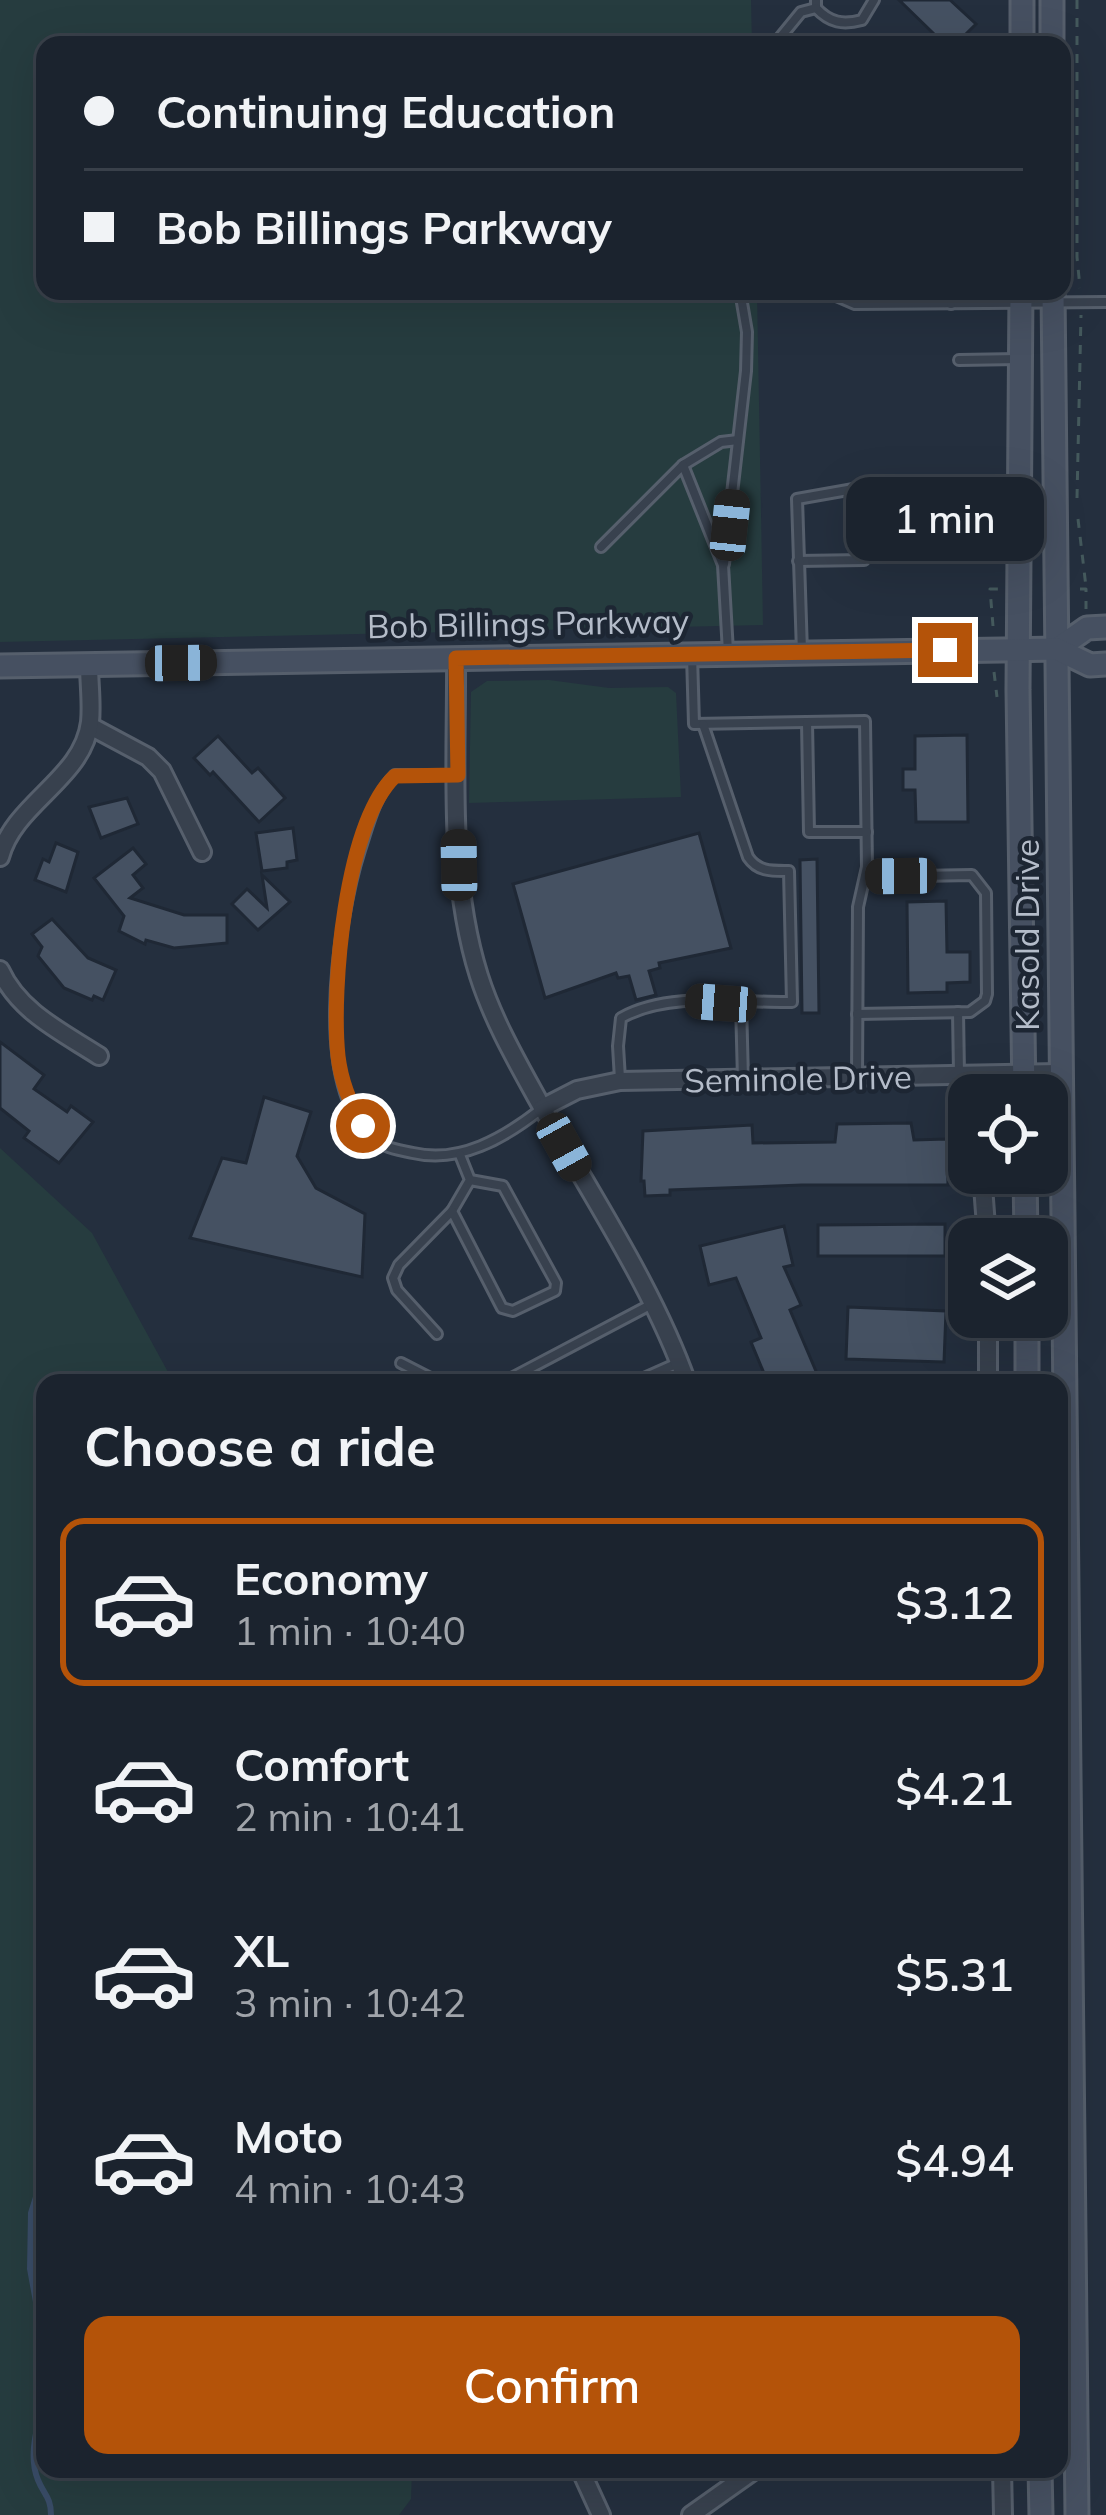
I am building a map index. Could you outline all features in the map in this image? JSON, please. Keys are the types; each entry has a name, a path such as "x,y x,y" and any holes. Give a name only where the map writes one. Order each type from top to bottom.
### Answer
{"main road":[{"path":"1022,0 1022,36"},
{"path":"1052,0 1052,36"},
{"name":"Kasold Drive","path":"1021,300 1024,1074"},
{"name":"Kasold Drive","path":"1054,300 1061,1374"},
{"name":"Bob Billings Parkway","path":"1057,649 1087,628 1106,627"},
{"name":"Bob Billings Parkway","path":"0,666 1057,649 1090,664 1106,664"},
{"path":"1027,1338 1027,1374"},
{"name":"Kasold Drive","path":"1068,2369 1077,2515"},
{"path":"1040,2478 1041,2515"}],"street":[{"path":"456,658 459,865 469,939 492,1013 651,1304 684,1374"},
{"path":"0,857 12,826 61,776 90,725 89,664"},
{"path":"90,725 148,757 162,771 202,852"},
{"path":"0,970 28,1009 99,1056"},
{"name":"Seminole Drive","path":"542,1108 577,1090 620,1081 948,1075"},
{"path":"988,1338 988,1374"},
{"path":"584,2478 602,2515"},
{"path":"691,2515 743,2478"},
{"path":"1002,2478 1003,2515"}],"lane":[{"path":"782,36 801,13 816,4 836,22 848,23 862,20 874,0"},
{"path":"1071,299 1106,302"},
{"path":"728,653 723,565 747,332 742,300"},
{"path":"846,300 855,304 991,300"},
{"path":"952,300 952,304"},
{"path":"959,359 1018,359"},
{"path":"601,547 683,465 721,442 738,440"},
{"path":"683,465 723,565"},
{"path":"802,652 796,500 893,482 1018,482"},
{"path":"798,561 864,560 863,486"},
{"path":"692,653 694,724 865,721 867,832 858,907 857,1077"},
{"path":"807,722 809,832 867,832"},
{"path":"620,1081 621,1018 638,1009 673,1000 792,1002 789,871 768,871 754,866 748,857 703,724"},
{"path":"458,775 395,776 382,788 351,878 340,931 336,1021 344,1084 363,1126 384,1146 428,1156 460,1154 523,1123 542,1108"},
{"path":"857,1013 958,1012 978,1007 987,994 986,893 972,875 865,877"},
{"path":"741,1003 743,1078"},
{"path":"958,1012 967,1074"},
{"path":"460,1154 470,1180"},
{"path":"452,1211 502,1308 513,1311 555,1291 556,1283 502,1186 470,1180"},
{"path":"437,1334 397,1290 393,1278 399,1265 452,1211 470,1180"},
{"path":"519,1374 651,1304"},
{"path":"654,1374 680,1363"},
{"path":"401,1364 422,1374"}],"path":[{"path":"993,613 990,590 1008,589"},
{"path":"1067,589 1086,589 1086,612"}],"green space":[{"path":"0,0 751,0 752,36 36,36 36,300 757,300 763,625 0,642"},
{"path":"549,680 609,688 668,687 676,693 681,797 469,803 471,692 487,681"},
{"path":"0,1148 92,1233 169,1374 36,1374 36,2478 412,2478 411,2499 399,2515 0,2515"}],"building":[{"path":"899,0 950,0 976,24 964,36 930,36 933,33"},
{"path":"946,492 947,531 882,532 882,493"},
{"path":"967,735 968,822 916,822 915,790 903,790 903,769 915,769 915,736"},
{"path":"218,736 252,773 258,768 285,798 259,822 194,758"},
{"path":"127,798 138,824 101,838 89,807"},
{"path":"293,828 297,860 287,862 287,868 262,871 256,833"},
{"path":"699,833 731,948 659,963 660,968 649,971 656,995 636,1000 629,976 618,978 616,973 545,998 513,884"},
{"path":"56,843 78,852 66,892 35,880"},
{"path":"133,848 146,864 133,875 143,888 130,898 184,915 227,915 227,943 174,948 146,940 145,944 119,931 124,916 94,878"},
{"path":"817,859 819,1013 802,1013 800,860"},
{"path":"262,875 290,902 258,930 232,904 247,889 267,908"},
{"path":"946,901 947,952 970,952 970,982 947,983 947,992 908,993 907,902"},
{"path":"52,919 88,958 116,970 103,1000 64,988 38,956 42,947 32,934"},
{"path":"0,1042 44,1075 34,1089 67,1112 71,1106 93,1122 59,1163 24,1138 29,1131 0,1108"},
{"path":"264,1097 311,1112 297,1156 316,1188 365,1214 362,1277 190,1238 222,1158 246,1163"},
{"path":"911,1123 914,1140 947,1139 948,1185 802,1185 670,1190 670,1195 645,1196 643,1131 752,1125 753,1143 835,1142 837,1124"},
{"path":"945,1224 945,1256 818,1256 818,1225"},
{"path":"784,1226 793,1265 784,1267 801,1305 790,1310 817,1374 764,1374 751,1342 761,1338 736,1278 709,1285 700,1246"},
{"path":"848,1307 946,1311 944,1362 846,1359"}],"waterway":[{"path":"36,2197 31,2213 30,2269 36,2302"},
{"path":"36,2437 36,2470"},
{"path":"38,2478 51,2515"}],"route":[{"path":"363,1126 350,1104 338,1059 340,931 351,878 382,788 395,776 458,775 456,658 945,650"}]}
